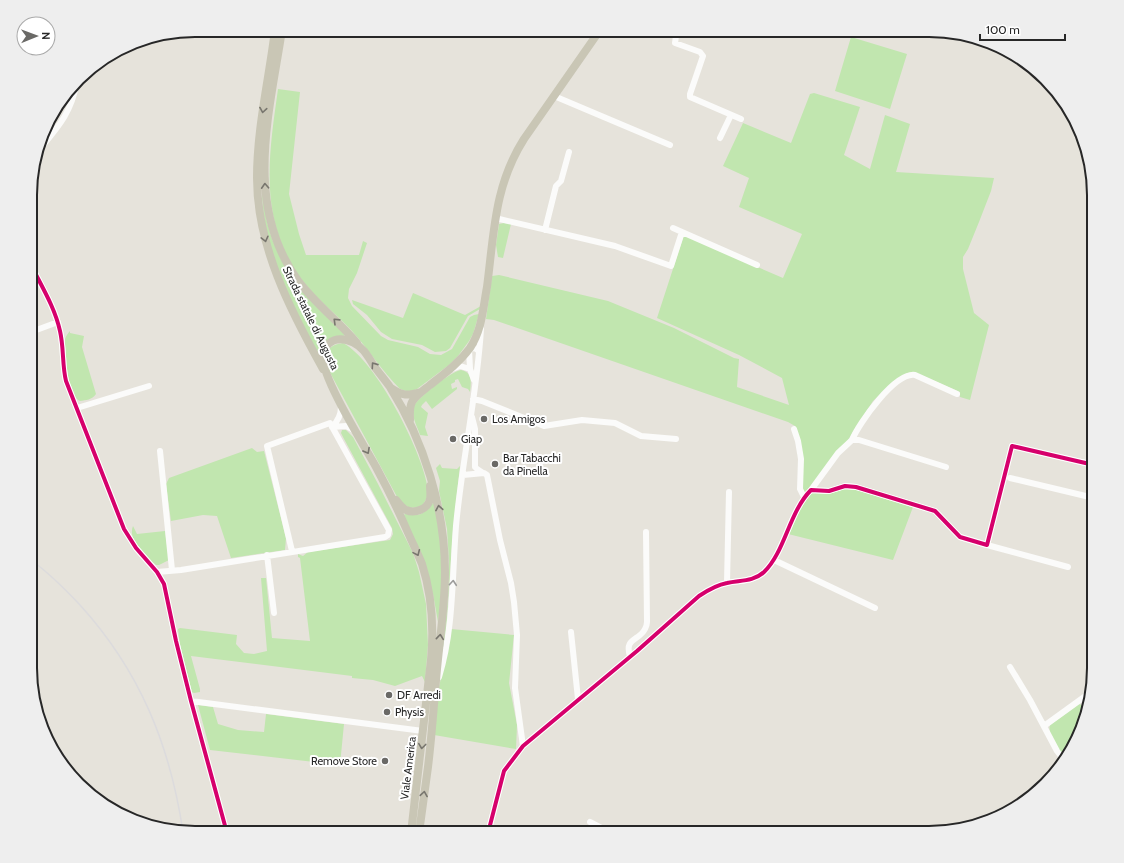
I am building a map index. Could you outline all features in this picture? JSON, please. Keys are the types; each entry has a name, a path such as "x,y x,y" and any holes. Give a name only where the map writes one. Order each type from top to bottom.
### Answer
{"main road":[{"name":"Strada statale di Augusta","path":"274,37 259,135 257,179 260,216 270,258 284,293 329,380"},
{"name":"Strada statale di Augusta","path":"281,37 266,135 266,201 271,226 281,251 298,281 312,297 348,332 363,350 389,387 410,425 429,473"},
{"path":"410,425 410,411 414,400 450,369 469,349 475,339 482,321 499,197 515,152 595,37"},
{"path":"363,350 352,342 345,340 334,340 328,344 325,349 323,360 329,380 341,403 389,492 404,509 410,511 421,510 425,507 430,499 429,473"},
{"path":"389,387 400,394 405,395 423,391"},
{"name":"Viale America","path":"420,826 428,764 445,591 445,550 438,505 429,473"},
{"name":"Viale America","path":"389,492 421,563 432,610 433,639 412,826"}],"street":[{"path":"676,37 675,44 700,52 703,56 690,97 741,119"},
{"path":"46,142 67,113 75,92"},
{"path":"554,96 670,145"},
{"path":"720,138 731,115"},
{"path":"545,230 556,186 561,181 569,152"},
{"path":"495,218 615,246 671,266 682,232"},
{"path":"673,228 757,265"},
{"path":"37,277 58,322 61,334 63,371 66,381 124,529 136,548 157,572 164,584 191,701 225,826"},
{"path":"435,690 447,648 456,525 482,321"},
{"path":"37,330 58,322"},
{"path":"474,382 470,369 469,349 475,348 479,351"},
{"path":"450,369 460,366 470,369"},
{"path":"490,826 504,771 523,746 699,596 710,589 727,583 752,579 764,572 774,560 804,497 811,490 838,453 852,440 855,432 874,404 908,375 915,375 957,394"},
{"path":"77,408 150,386"},
{"path":"473,399 482,401 544,426 582,420 615,423 641,436 676,439"},
{"path":"332,426 338,419 341,412 341,403"},
{"path":"471,412 475,429 475,467 479,472 487,475 500,540 512,587 517,635 515,688 523,746"},
{"path":"292,552 267,446 330,423 332,426 346,426 357,432"},
{"path":"157,572 385,538 388,535 389,530 332,426"},
{"path":"794,429 801,459 800,489 804,497"},
{"path":"852,440 859,440 946,467"},
{"path":"987,544 1012,446 1087,463"},
{"path":"160,451 172,570"},
{"path":"463,475 484,473"},
{"path":"1010,478 1087,496"},
{"path":"811,490 829,491 845,486 856,487 935,511 960,537 1068,567"},
{"path":"727,583 729,492"},
{"path":"630,656 629,646 635,638 645,630 647,622 646,532"},
{"path":"267,555 274,612"},
{"path":"774,560 875,608"},
{"path":"571,632 578,699"},
{"path":"1010,667 1060,755"},
{"path":"1044,726 1084,697"},
{"path":"191,701 423,731"},
{"path":"590,822 598,826"}],"green space":[{"path":"851,37 907,54 890,109 835,91"},
{"path":"278,89 300,92 289,194 306,255 359,255 363,241 367,243 357,273 349,289 348,298 352,306 381,336 388,340 418,347 430,354 441,355 452,349 470,317 479,314 473,334 458,356 449,365 417,389 409,392 400,389 352,331 305,284 286,254 277,231 272,208 270,185 272,137"},
{"path":"814,93 860,107 844,155 870,169 885,115 910,124 896,172 994,178 991,191 979,222 968,249 963,257 963,269 974,313 989,325 970,400 960,397 960,392 916,373 907,373 873,401 848,440 805,493 801,488 795,426 788,422 494,320 486,319 492,276 499,275 608,301 674,328 734,358 739,359 737,387 789,405 782,378 739,355 657,318 684,235 783,278 802,234 739,207 749,178 723,166 743,123 791,143 810,94"},
{"path":"262,189 267,222 272,239 282,261 345,335 319,355 316,354 297,315 280,274 267,232 263,211"},
{"path":"499,224 511,224 503,258 498,257 496,245"},
{"path":"413,293 465,315 481,306 480,309 468,316 450,348 446,351 435,352 422,345 392,339 381,332 367,315 353,304 352,300 403,318"},
{"path":"70,331 70,333 84,336 82,347 96,394 91,399 80,401 76,398 69,383 66,363 65,338"},
{"path":"343,343 356,353 370,368 383,387 408,432 425,474 428,490 426,499 421,507 410,508 400,502 327,367 326,357 328,350 334,345"},
{"path":"461,370 465,371 469,375 471,382 470,392 468,389 462,387 458,379 451,384 452,389 457,387 457,389 432,409 426,401 421,407 428,413 425,427 428,436 420,435 413,415 413,408 415,404 434,386 450,375"},
{"path":"342,430 346,430 353,437 413,553 426,604 428,645 425,682 422,676 395,686 373,680 352,678 352,676 191,656 200,689 200,692 192,692 182,653 178,629 237,635 236,644 244,653 254,654 267,651 261,578 266,578 272,638 310,641 300,558 298,557 298,554 303,556 308,552 390,540 393,534 392,528 343,437 341,433"},
{"path":"252,448 257,452 264,451 286,538 285,550 231,558 217,516 203,515 171,521 166,484 169,478"},
{"path":"440,464 442,468 457,469 460,466 453,530 445,647 442,656 448,597 449,562 447,529 439,491 440,481 436,468"},
{"path":"855,489 913,507 893,560 788,534 799,511 810,495 814,492"},
{"path":"433,503 435,504 441,539 442,588 438,622 433,594 403,515 416,515 422,513"},
{"path":"133,526 137,534 165,531 169,560 156,565 143,553 135,543 132,532"},
{"path":"451,629 514,635 509,683 517,725 516,749 434,735 437,697"},
{"path":"1079,704 1083,706 1075,729 1062,753 1052,738 1050,733 1050,725"},
{"path":"198,705 213,707 218,724 238,730 264,732 266,714 344,724 340,765 210,750"}],"railway":[{"path":"37,565 57,581 101,630 120,656 136,683 161,739 170,769 182,826"}],"cycle path":[{"path":"37,277 58,322 66,381 124,529 136,548 157,572 164,584 191,701 225,826"},
{"path":"490,826 504,771 523,746 637,651 699,596 719,585 755,578 764,572 777,554 797,509 811,490 829,491 845,486 856,487 935,511 960,537 987,545 1012,446 1087,463"}],"place":[{"name":"Los Amigos","path":"484,419"},
{"name":"Giap","path":"453,439"},
{"name":"Bar Tabacchi da Pinella","path":"495,464"},
{"name":"DF Arredi","path":"389,695"},
{"name":"Physis","path":"387,712"},
{"name":"Remove Store","path":"385,761"}]}
